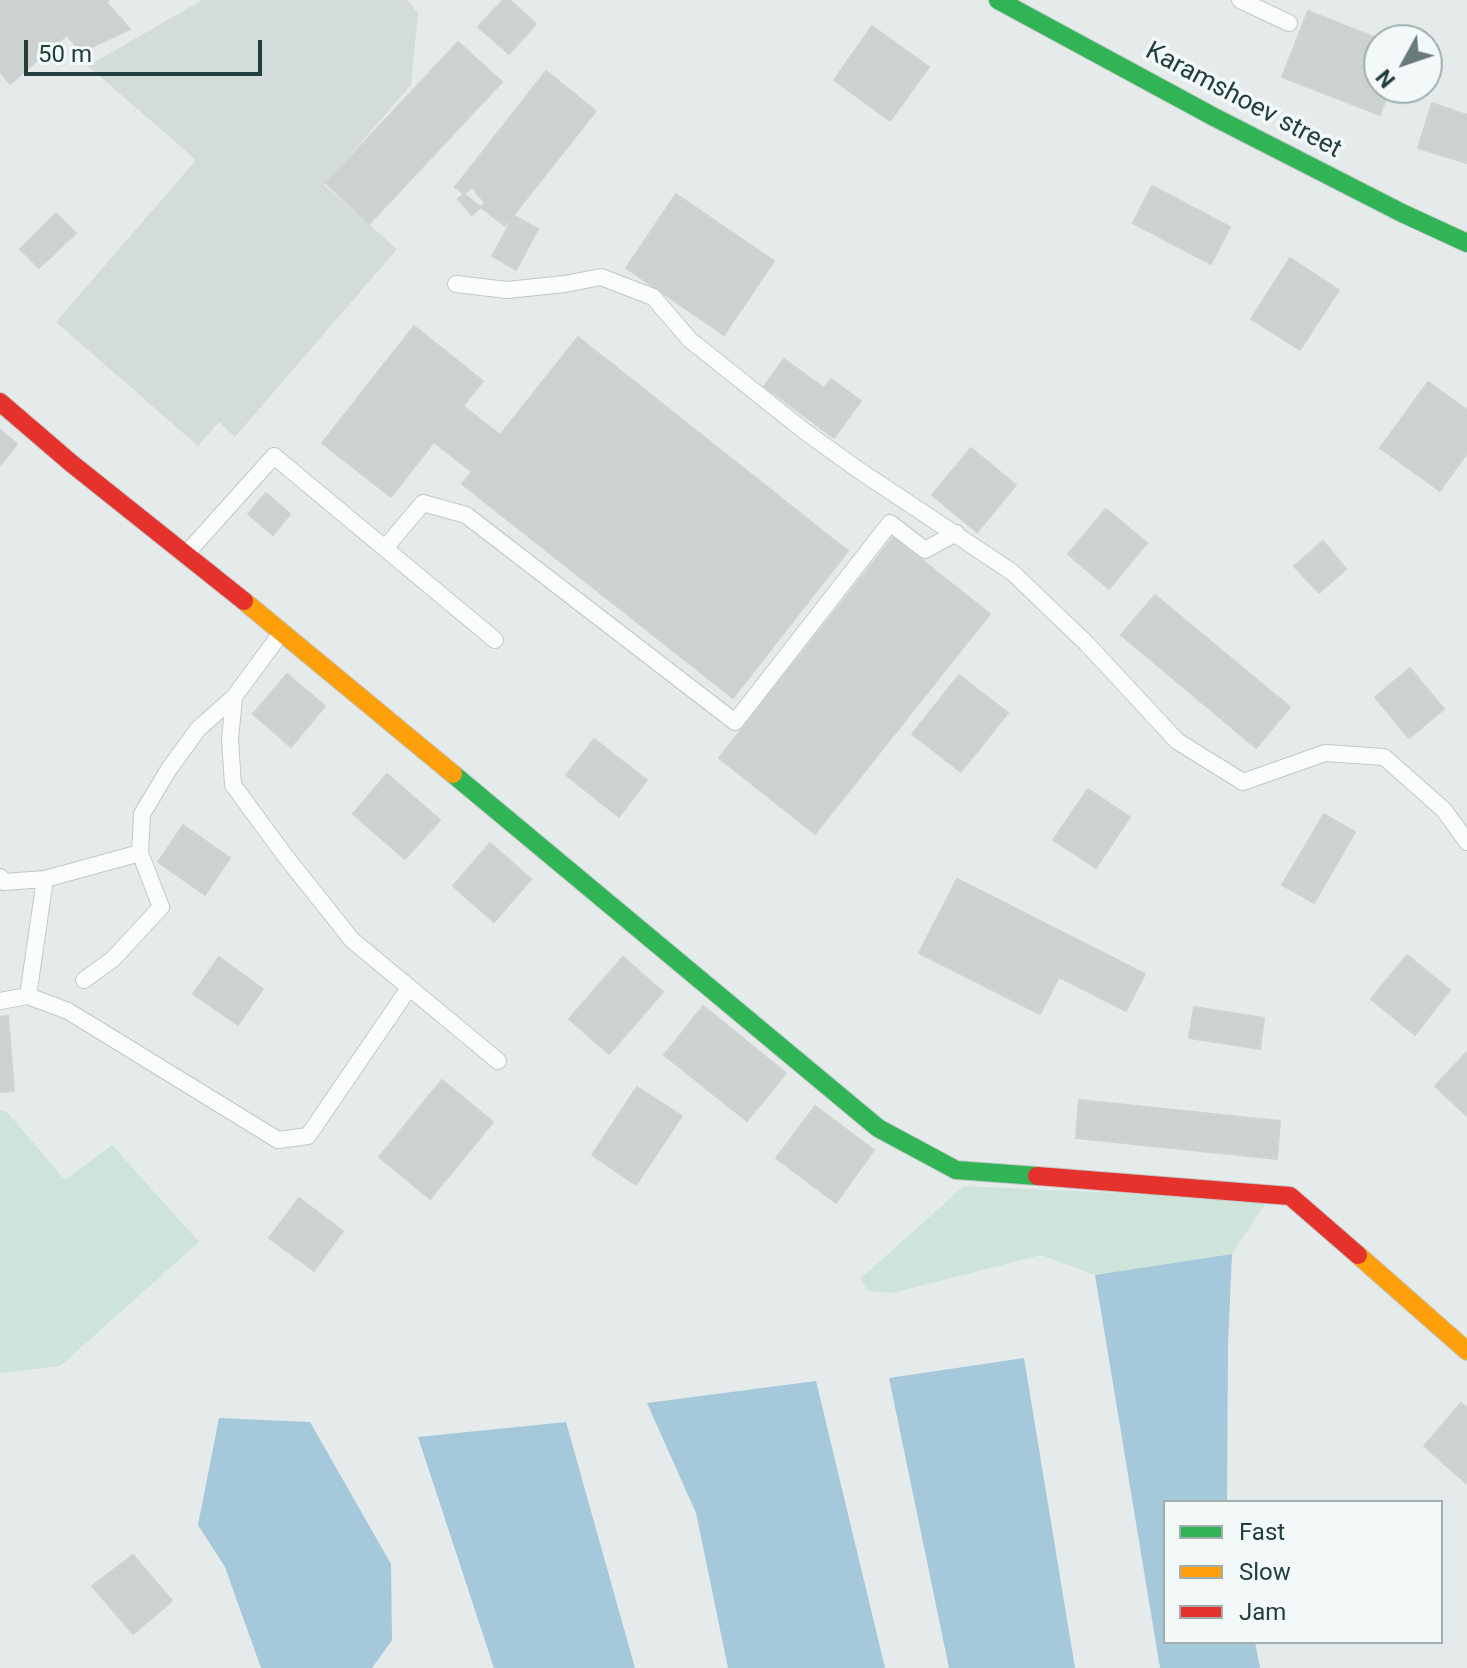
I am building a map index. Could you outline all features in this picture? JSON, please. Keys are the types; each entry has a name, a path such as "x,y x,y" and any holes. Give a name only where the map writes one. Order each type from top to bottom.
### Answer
{"street":[{"name":"Karamshoev street","path":"998,0 1227,124 1467,243"},
{"path":"0,402 71,463 282,631 878,1128 956,1170 1290,1196 1467,1351"}],"lane":[{"path":"1240,0 1289,23"},
{"path":"456,284 507,290 601,277 653,297 690,340 803,430 1012,572 1087,644 1177,741 1243,782 1325,753 1384,757 1444,810 1467,842"},
{"path":"186,554 274,456 495,640"},
{"path":"385,548 423,503 466,515 735,722 890,523 925,550 956,533"},
{"path":"84,980 113,959 161,907 140,853 142,814 198,729 234,697 282,631"},
{"path":"234,697 230,740 233,785 352,940 498,1061"},
{"path":"1,880 45,879 140,853"},
{"path":"28,996 45,879"},
{"path":"0,1001 28,996 68,1011 278,1140 308,1136 409,988"}],"shaded area":[{"path":"202,0 407,0 418,13 411,85 324,185 397,249 235,437 219,422 198,446 56,322 196,160 88,66"}],"green space":[{"path":"0,1110 7,1112 65,1180 112,1145 199,1242 60,1366 0,1373"},
{"path":"964,1186 1268,1200 1232,1254 1095,1275 1041,1255 892,1293 868,1291 860,1279"}],"water":[{"path":"1232,1254 1227,1500 1163,1500 1163,1644 1255,1644 1260,1668 1160,1668 1095,1275"},
{"path":"1024,1358 1075,1668 949,1668 889,1378"},
{"path":"816,1381 885,1668 728,1668 696,1513 647,1403"},
{"path":"219,1418 310,1422 391,1564 392,1640 372,1668 261,1668 225,1567 198,1525"},
{"path":"566,1422 635,1668 494,1668 418,1437"}],"building":[{"path":"2,0 109,0 106,2 130,29 81,52 67,35 10,84 0,72"},
{"path":"503,0 510,0 536,24 509,54 478,27"},
{"path":"1308,11 1363,33 1363,104 1384,104 1380,115 1282,77"},
{"path":"872,26 929,67 890,121 834,80"},
{"path":"458,42 502,82 369,224 326,183"},
{"path":"546,71 596,111 505,226 455,187"},
{"path":"1432,104 1467,115 1467,163 1418,148"},
{"path":"1152,186 1230,227 1211,264 1133,223"},
{"path":"472,187 485,203 472,215 458,199"},
{"path":"676,194 774,261 724,335 626,268"},
{"path":"56,213 76,233 39,268 20,249"},
{"path":"514,216 538,229 516,270 492,256"},
{"path":"1290,258 1339,290 1300,350 1251,319"},
{"path":"414,326 483,381 463,406 500,435 578,337 848,551 733,698 462,484 472,472 434,442 391,497 322,443"},
{"path":"784,359 824,388 831,379 861,401 834,438 764,386"},
{"path":"1428,382 1467,410 1467,453 1440,491 1380,448"},
{"path":"0,430 17,444 0,465"},
{"path":"971,448 1016,485 977,532 932,495"},
{"path":"266,493 290,514 273,535 248,514"},
{"path":"1106,509 1147,543 1109,589 1068,554"},
{"path":"893,537 990,614 815,834 719,758"},
{"path":"1323,541 1346,569 1319,593 1294,566"},
{"path":"1155,595 1290,707 1256,748 1121,635"},
{"path":"1410,668 1444,709 1409,738 1375,697"},
{"path":"287,674 325,706 291,747 253,714"},
{"path":"959,675 1008,713 961,772 912,734"},
{"path":"594,739 647,780 619,817 566,775"},
{"path":"387,774 440,820 405,859 353,814"},
{"path":"1088,789 1130,817 1096,868 1053,840"},
{"path":"1324,814 1355,832 1314,903 1282,885"},
{"path":"183,825 230,858 205,895 158,862"},
{"path":"490,843 531,879 494,922 453,886"},
{"path":"957,879 1145,974 1126,1011 1059,977 1040,1014 919,953"},
{"path":"1407,955 1450,990 1415,1035 1371,999"},
{"path":"219,957 263,989 238,1025 193,994"},
{"path":"623,957 663,992 609,1054 569,1019"},
{"path":"703,1006 786,1073 747,1121 664,1055"},
{"path":"1194,1007 1264,1018 1260,1049 1189,1038"},
{"path":"8,1016 14,1091 0,1092 0,1017"},
{"path":"1467,1052 1467,1116 1435,1086"},
{"path":"442,1080 493,1122 430,1199 379,1157"},
{"path":"637,1087 682,1116 636,1185 592,1155"},
{"path":"1079,1100 1280,1121 1277,1159 1076,1138"},
{"path":"815,1106 874,1150 836,1203 776,1158"},
{"path":"299,1198 343,1231 314,1271 269,1238"},
{"path":"1461,1403 1467,1408 1467,1484 1424,1446"},
{"path":"133,1555 172,1601 133,1634 92,1586"}],"traffic: fast":[{"path":"998,0 1214,117 1467,243"},
{"path":"453,774 878,1128 956,1170 1037,1176"}],"traffic: slow":[{"path":"244,601 453,774"},
{"path":"1358,1255 1467,1351"}],"traffic: jam":[{"path":"0,402 244,601"},
{"path":"1037,1176 1290,1196 1358,1255"}]}
